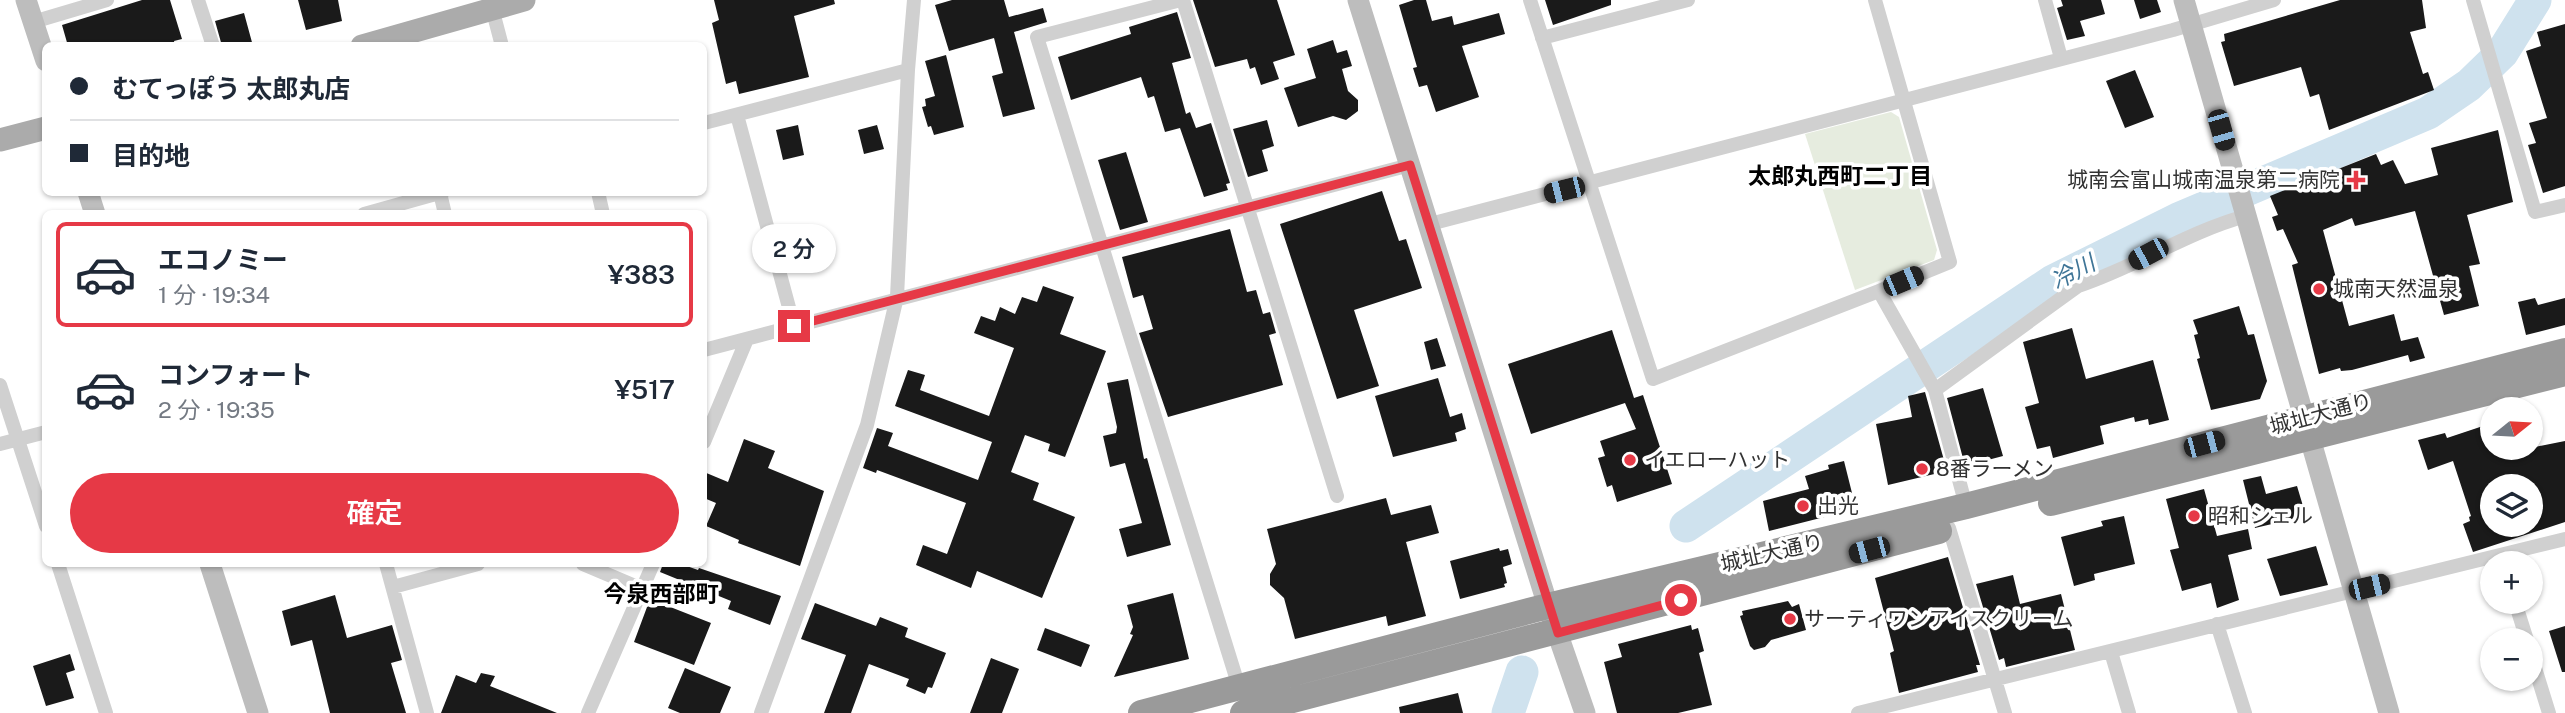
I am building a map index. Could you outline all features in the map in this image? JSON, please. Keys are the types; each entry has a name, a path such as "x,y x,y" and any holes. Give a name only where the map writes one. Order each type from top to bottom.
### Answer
{"highway":[{"name":"城址大通り","path":"1141,713 1241,700 1558,633 2307,429 2565,351"},
{"name":"城址大通り","path":"1241,700 1548,606 1966,506 2565,373"}],"main road":[{"path":"376,42 524,0"},
{"path":"0,140 42,129"}],"street":[{"path":"26,0 42,49"},
{"path":"33,22 107,0"},
{"path":"198,0 212,42"},
{"path":"761,713 867,425 897,297 914,0"},
{"path":"1241,700 1037,37 1182,0 1338,496"},
{"path":"1357,0 1430,223 1548,606 1585,713"},
{"path":"1530,0 1653,379 1950,262 1875,0"},
{"path":"1542,38 1688,0"},
{"path":"2045,0 2062,58"},
{"path":"2184,0 2389,713"},
{"path":"1430,223 2191,25 2274,0"},
{"path":"2473,0 2535,212 2565,205"},
{"path":"492,8 501,42"},
{"path":"707,122 908,70"},
{"path":"737,115 794,326"},
{"path":"707,349 897,297 1410,165"},
{"path":"379,210 430,196"},
{"path":"1935,390 2078,286 2102,278 2244,210"},
{"path":"1880,291 1935,390 1966,506"},
{"path":"707,435 747,339"},
{"path":"0,386 42,514"},
{"path":"0,444 42,433"},
{"path":"1949,528 2005,713"},
{"path":"2529,551 2565,539"},
{"path":"1858,713 1876,711 1994,679 2354,591 2480,565"},
{"path":"59,567 106,713"},
{"path":"211,567 258,713"},
{"path":"387,567 427,713"},
{"path":"393,587 467,567"},
{"path":"590,567 642,589"},
{"path":"588,713 652,567"},
{"path":"2217,624 2245,713"},
{"path":"2111,652 2129,713"},
{"path":"2542,691 2549,713"}],"shaded area":[{"path":"1891,112 1899,117 1937,250 1934,260 1855,290 1805,134"}],"building":[{"path":"142,0 170,0 182,39 174,42 67,42 62,25"},
{"path":"298,0 338,0 342,21 306,30"},
{"path":"714,0 834,0 835,4 794,16 809,77 739,94 736,81 726,84 712,23 719,20"},
{"path":"952,0 1004,0 1009,17 1043,8 1047,22 1014,32 1035,109 1003,117 992,76 1003,73 994,38 949,51 935,5"},
{"path":"1193,0 1277,0 1295,55 1273,62 1279,79 1261,85 1255,67 1250,69 1247,59 1215,67"},
{"path":"1414,0 1426,0 1432,21 1452,16 1454,25 1499,13 1505,34 1462,46 1479,97 1436,112 1427,85 1419,87 1413,68 1417,67 1399,5"},
{"path":"1545,0 1611,0 1611,5 1553,25"},
{"path":"2061,0 2101,0 2105,14 2080,21 2085,36 2067,40 2057,8 2063,6"},
{"path":"2134,0 2157,0 2161,12 2140,19"},
{"path":"2340,0 2422,0 2426,28 2410,32 2423,74 2428,72 2434,90 2329,130 2319,94 2310,97 2301,67 2234,86 2221,42 2225,41 2224,34"},
{"path":"1177,12 1191,58 1172,63 1186,114 1190,112 1196,128 1211,123 1230,183 1226,184 1228,190 1204,197 1180,128 1165,132 1154,96 1148,98 1141,77 1071,100 1058,57 1131,34 1129,27"},
{"path":"244,13 252,42 221,42 215,21"},
{"path":"2565,24 2565,186 2543,193 2528,145 2536,143 2529,123 2547,118 2526,51 2541,46 2537,32"},
{"path":"1333,40 1337,53 1347,50 1352,66 1342,69 1348,91 1358,100 1358,111 1346,120 1333,116 1298,127 1284,88 1316,78 1307,49"},
{"path":"946,55 964,127 934,135 931,126 928,127 922,107 926,106 925,99 935,96 925,61"},
{"path":"2135,70 2154,117 2125,128 2106,81"},
{"path":"1267,120 1274,146 1262,150 1268,171 1248,177 1233,129"},
{"path":"798,125 804,155 783,160 776,130"},
{"path":"877,125 884,149 864,154 858,130"},
{"path":"2498,130 2513,202 2467,215 2480,264 2469,266 2479,306 2444,315 2415,211 2355,226 2352,218 2323,230 2349,326 2394,314 2401,341 2418,337 2425,358 2410,362 2408,355 2352,370 2341,371 2340,368 2319,374 2292,265 2298,263 2283,229 2277,231 2272,217 2278,215 2270,196 2376,154 2381,165 2393,160 2405,184 2438,175 2431,148"},
{"path":"1126,152 1148,222 1120,230 1098,160"},
{"path":"1382,191 1399,241 1406,239 1422,288 1354,310 1379,386 1337,399 1280,224"},
{"path":"1230,229 1247,292 1256,290 1263,314 1270,312 1276,333 1269,335 1283,385 1168,417 1139,333 1153,329 1143,295 1133,298 1122,257"},
{"path":"1043,286 1074,297 1060,334 1106,351 1065,457 1048,451 1050,444 1025,435 1011,472 1039,483 1033,500 1075,517 1042,598 977,571 971,588 916,565 923,545 947,554 966,503 877,470 876,473 863,468 877,428 893,433 888,446 978,480 992,442 895,406 908,370 925,375 920,390 989,416 1014,348 974,333 981,316 995,321 1000,307 1015,314 1022,297 1037,302"},
{"path":"2535,298 2538,305 2565,298 2565,325 2526,335 2518,302"},
{"path":"2239,306 2248,335 2254,334 2267,381 2260,399 2211,410 2197,359 2200,358 2194,335 2198,334 2193,320"},
{"path":"2072,328 2086,379 2153,360 2169,420 2149,425 2148,419 2135,422 2134,417 2100,426 2104,444 2053,458 2050,446 2037,449 2025,407 2039,403 2023,342"},
{"path":"1612,330 1634,398 1643,395 1672,484 1617,502 1612,485 1607,487 1598,458 1605,456 1600,441 1636,429 1625,403 1531,434 1508,364"},
{"path":"1437,338 1446,366 1431,370 1424,342"},
{"path":"1438,378 1450,417 1462,413 1466,429 1455,433 1457,441 1393,457 1375,396"},
{"path":"1128,379 1144,459 1147,458 1171,545 1127,557 1119,529 1142,523 1125,463 1110,467 1103,436 1116,433 1117,427 1107,383"},
{"path":"1983,388 2003,456 1965,466 1947,398"},
{"path":"1925,392 1947,471 1888,485 1876,424 1912,417 1908,396"},
{"path":"2480,427 2480,460 2543,460 2543,445 2565,441 2565,522 2543,529 2543,474 2480,474 2480,537 2519,537 2473,552 2463,524 2470,521 2471,516 2453,461 2428,470 2418,440 2445,433 2447,438"},
{"path":"744,439 775,451 768,468 824,491 800,566 738,543 739,540 707,526 716,503 707,499 707,473 728,482"},
{"path":"1844,461 1856,509 1769,531 1763,501 1809,489 1805,476"},
{"path":"2261,476 2266,494 2297,486 2306,516 2255,528 2243,480"},
{"path":"2204,489 2217,536 2248,529 2252,549 2228,555 2239,600 2217,608 2211,583 2182,591 2170,550 2179,548 2166,499"},
{"path":"1386,498 1391,515 1431,505 1439,533 1406,542 1426,616 1388,626 1386,616 1295,639 1284,598 1270,585 1270,574 1276,564 1267,529"},
{"path":"2124,516 2135,564 2094,574 2095,580 2074,586 2061,537 2103,526 2101,521"},
{"path":"2316,546 2328,585 2280,596 2267,559"},
{"path":"1499,548 1500,551 1508,549 1512,564 1503,567 1507,583 1504,584 1505,587 1460,599 1450,561"},
{"path":"1948,557 1980,665 1976,665 1978,672 1899,693 1890,653 1894,651 1875,578"},
{"path":"662,567 699,568 781,596 770,625 728,609 731,601 660,572"},
{"path":"2013,575 2020,604 2061,594 2075,650 2006,667 2004,658 1999,660 1976,584"},
{"path":"1173,593 1189,659 1114,677 1133,635 1130,634 1133,627 1127,605"},
{"path":"335,595 347,638 392,625 402,660 391,663 406,713 330,713 312,640 291,646 282,611"},
{"path":"650,599 711,623 694,665 634,642"},
{"path":"1788,601 1792,607 1799,604 1806,630 1771,640 1765,647 1754,650 1750,646 1740,616 1743,615 1742,611"},
{"path":"815,603 876,626 880,617 908,628 905,637 946,653 932,688 928,687 925,694 906,686 909,679 869,664 851,713 824,713 846,655 801,639"},
{"path":"1691,625 1692,630 1698,628 1704,651 1699,653 1712,705 1678,713 1617,713 1604,662 1622,657 1618,644"},
{"path":"2565,626 2565,672 2562,672 2549,631"},
{"path":"1045,628 1090,645 1081,667 1037,650"},
{"path":"70,654 75,670 66,673 74,698 46,706 33,666"},
{"path":"991,658 1019,669 1002,713 970,713"},
{"path":"685,668 731,687 720,713 680,713 668,708"},
{"path":"481,673 495,676 490,686 557,713 441,713 456,675 476,683"},
{"path":"1458,693 1463,713 1400,713 1399,707"}],"waterway":[{"name":"冷川","path":"1686,526 2053,281 2178,219 2428,113 2469,85 2502,53 2535,0"},
{"name":"冷川","path":"1508,713 1522,672"}],"place":[{"name":"城南会富山城南温泉第二病院","path":"2356,180"},
{"name":"城南天然温泉","path":"2319,289"},
{"name":"イエローハット","path":"1630,460"},
{"name":"8番ラーメン","path":"1922,469"},
{"name":"出光","path":"1803,506"},
{"name":"昭和シェル","path":"2194,516"},
{"name":"サーティワンアイスクリーム","path":"1790,619"}],"district":[{"name":"太郎丸西町二丁目","path":"1840,176"},
{"name":"今泉西部町","path":"661,594"}],"route":[{"path":"794,326 1410,165 1558,633 1681,600"}]}
